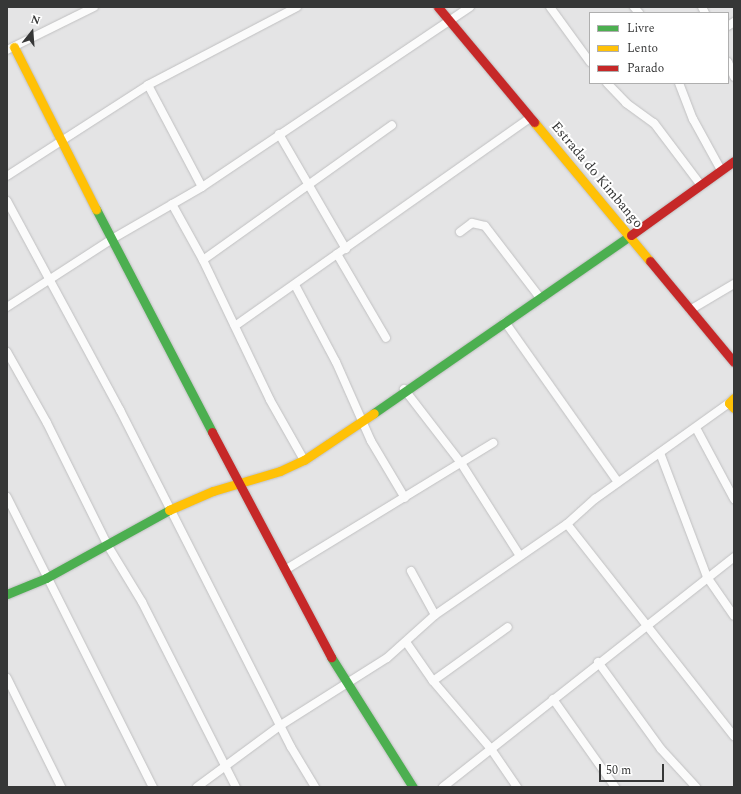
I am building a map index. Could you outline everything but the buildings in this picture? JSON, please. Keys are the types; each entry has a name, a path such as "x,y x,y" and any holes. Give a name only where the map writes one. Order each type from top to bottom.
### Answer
{"street":[{"path":"94,7 10,49 60,140 285,570 347,682 413,787"},
{"path":"7,176 60,140 148,85 298,7"},
{"name":"Estrada do Kimbango","path":"438,7 734,362"},
{"path":"7,307 51,277 112,239 202,187 470,7"},
{"path":"550,7 589,61"},
{"path":"729,64 734,77"},
{"path":"608,84 626,103 654,123 700,184"},
{"path":"679,84 693,118 722,170"},
{"path":"148,85 202,187"},
{"path":"235,326 346,249 412,198 531,117"},
{"path":"203,260 392,125"},
{"path":"279,134 346,249"},
{"path":"7,594 46,578 106,542 171,509 240,482 280,471 304,460 404,389 540,299 734,161"},
{"path":"7,201 51,277 281,725 315,787"},
{"path":"172,204 203,260 304,460"},
{"path":"460,232 472,223 485,226 540,299"},
{"path":"337,254 386,338"},
{"path":"690,310 734,284"},
{"path":"295,285 322,335 383,464 406,498"},
{"path":"505,322 618,482"},
{"path":"7,352 47,423 106,542 142,602 236,787"},
{"path":"404,389 461,463 520,556"},
{"path":"197,787 226,768 281,725 406,642 435,615 567,524 618,482 732,403"},
{"path":"696,428 734,499"},
{"path":"285,570 406,498 493,443"},
{"path":"660,453 707,577 734,616"},
{"path":"7,497 46,578 153,787"},
{"path":"567,524 734,736"},
{"path":"443,787 598,662 734,557"},
{"path":"411,571 435,615"},
{"path":"433,681 508,627"},
{"path":"406,642 433,681 491,748 516,787"},
{"path":"598,662 662,749 696,787"},
{"path":"7,678 61,787"},
{"path":"553,699 615,787"}],"traffic: fast":[{"path":"96,209 212,432"},
{"path":"374,413 631,235"},
{"path":"7,594 46,578 169,510"},
{"path":"331,657 413,787"}],"traffic: slow":[{"path":"14,47 96,209"},
{"path":"534,122 650,261"},
{"path":"734,398 729,403 734,408"},
{"path":"169,510 213,491 280,471 304,460 374,413"}],"traffic: jam":[{"path":"438,7 534,122"},
{"path":"631,235 734,161"},
{"path":"650,261 734,362"},
{"path":"212,432 331,657"}]}
